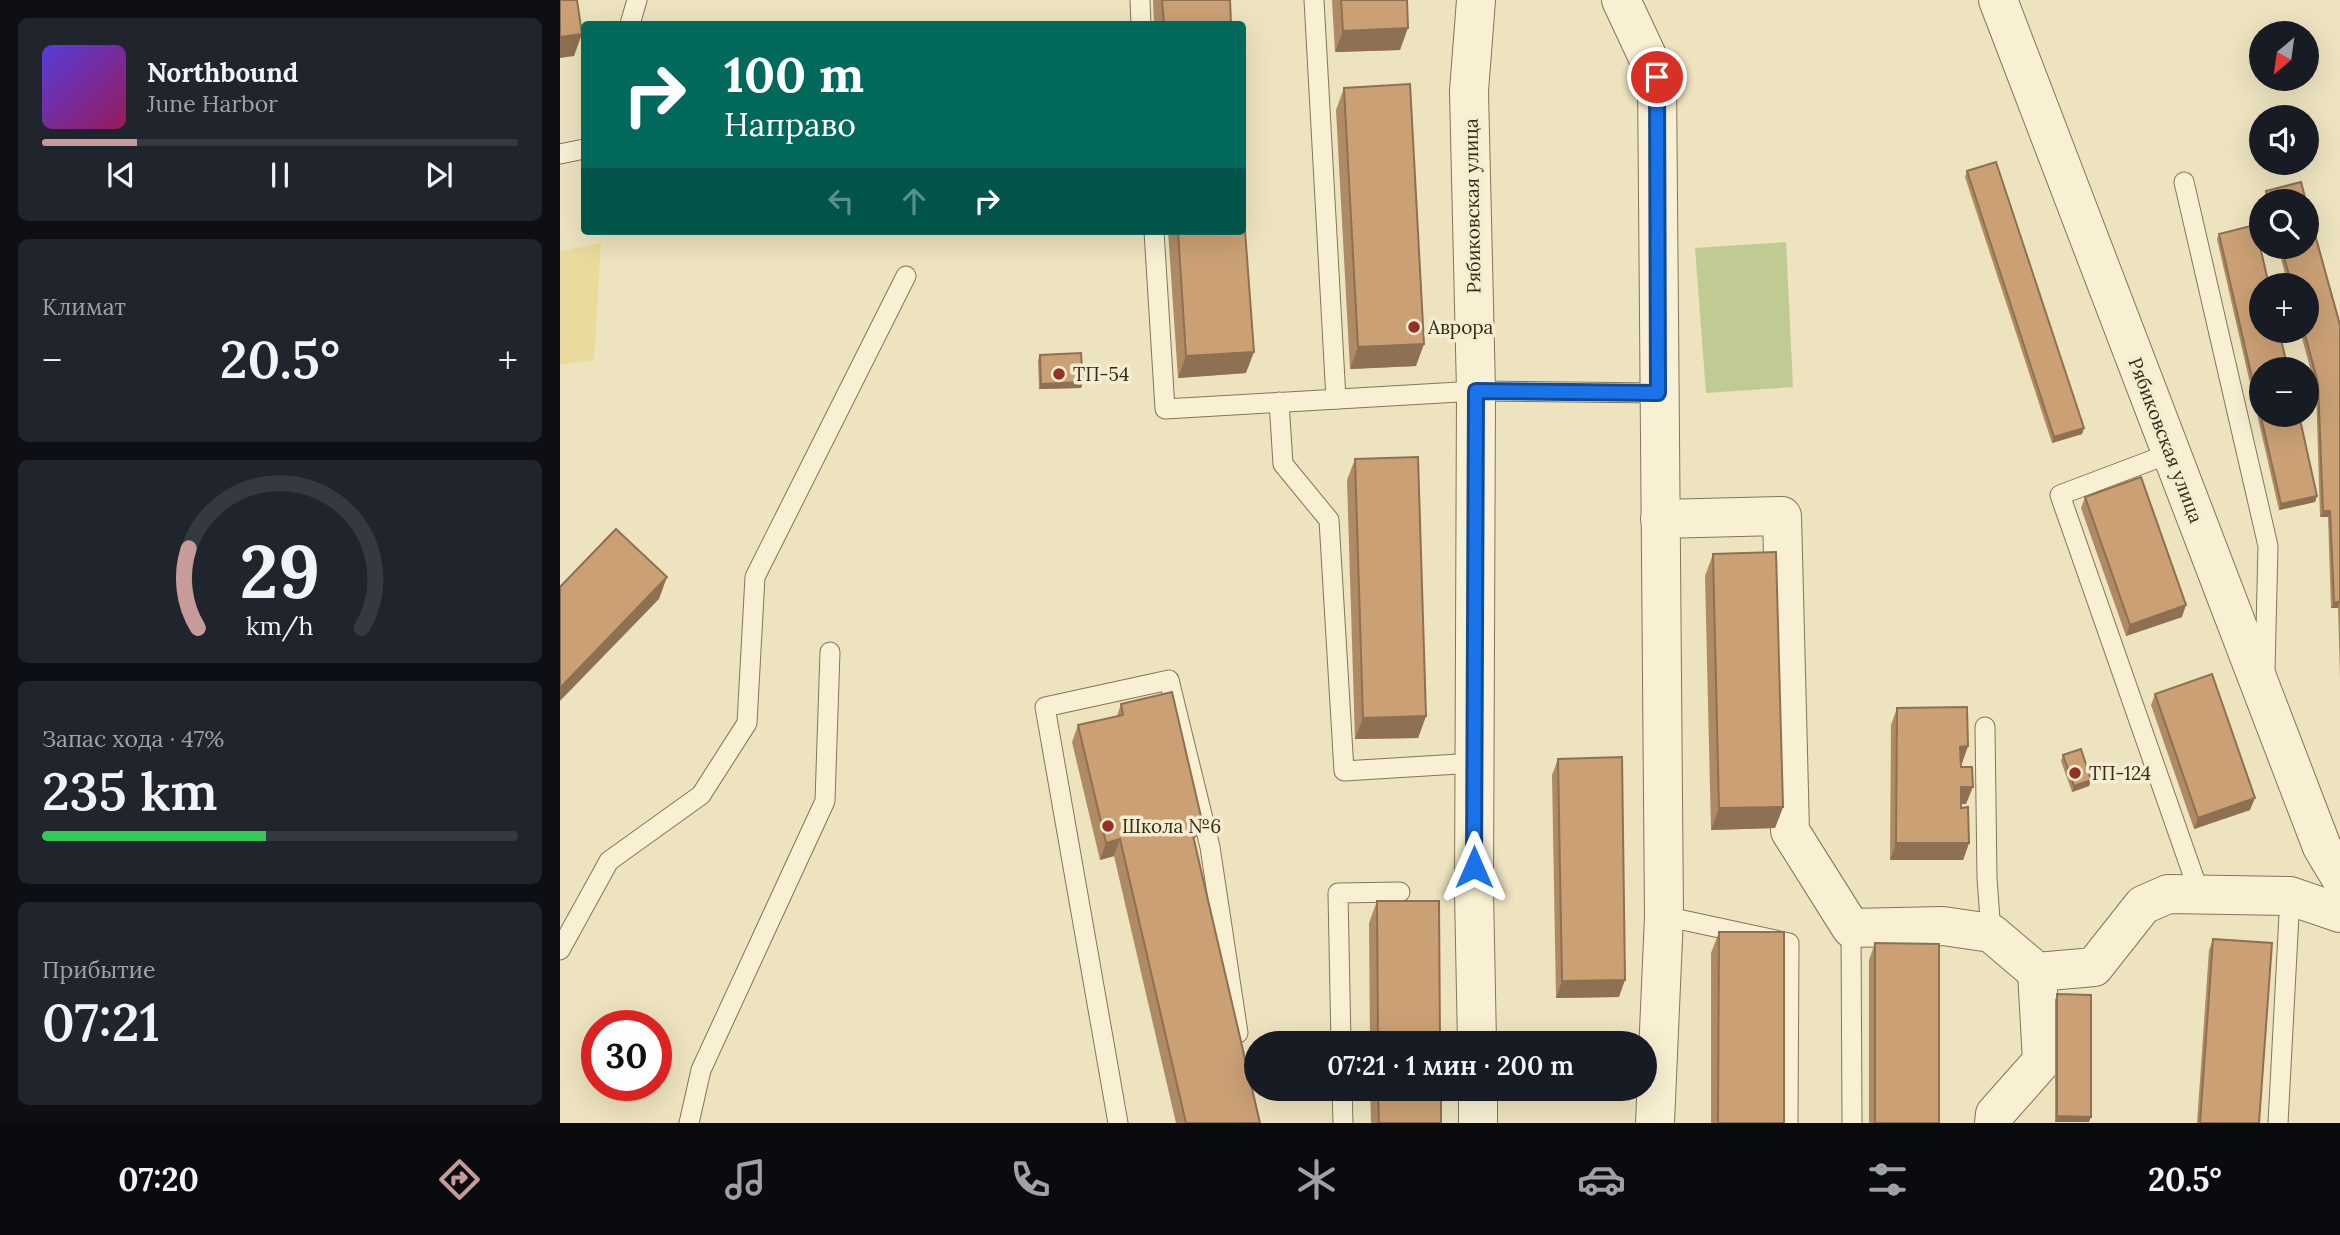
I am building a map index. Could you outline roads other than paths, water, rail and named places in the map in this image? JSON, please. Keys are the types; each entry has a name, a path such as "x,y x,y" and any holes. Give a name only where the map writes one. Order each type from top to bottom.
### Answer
{"street":[{"name":"Рябиковская улица","path":"1476,0 1469,91 1476,391 1474,892 1477,1031"},
{"path":"1621,0 1657,77 1664,916 1655,1123"},
{"name":"Рябиковская улица","path":"1998,0 2322,847 2340,877"},
{"path":"1660,519 1782,516 1790,831 1851,928 1943,926 1991,933 2037,972 2094,967 2143,905 2168,894 2290,896 2340,913"},
{"path":"1994,1123 1995,1114 2042,1060 2037,972"},
{"path":"1478,1101 1478,1123"}],"lane":[{"path":"631,21 636,0"},
{"path":"1140,0 1141,21"},
{"path":"1314,0 1336,399"},
{"path":"560,154 581,150"},
{"path":"2184,182 2268,546 2264,696"},
{"path":"1154,235 1165,409 1476,391 1658,393"},
{"path":"560,950 609,861 701,795 747,723 755,577 906,276"},
{"path":"1279,402 1283,464 1329,520 1344,771 1475,764"},
{"path":"2171,453 2060,495 2200,895"},
{"path":"690,1123 701,1070 825,801 830,652"},
{"path":"1118,1123 1045,707 1169,680 1210,847 1241,1046"},
{"path":"1985,727 1987,878 1991,933"},
{"path":"1341,1031 1338,893 1400,892"},
{"path":"2278,1123 2290,896"},
{"path":"1664,916 1789,943 1788,1123"},
{"path":"1851,928 1852,1123"},
{"path":"1342,1101 1343,1123"}],"place":[{"name":"Аврора","path":"1414,327"},
{"name":"ТП-54","path":"1059,374"},
{"name":"ТП-124","path":"2075,773"},
{"name":"Школа №6","path":"1108,826"}]}
